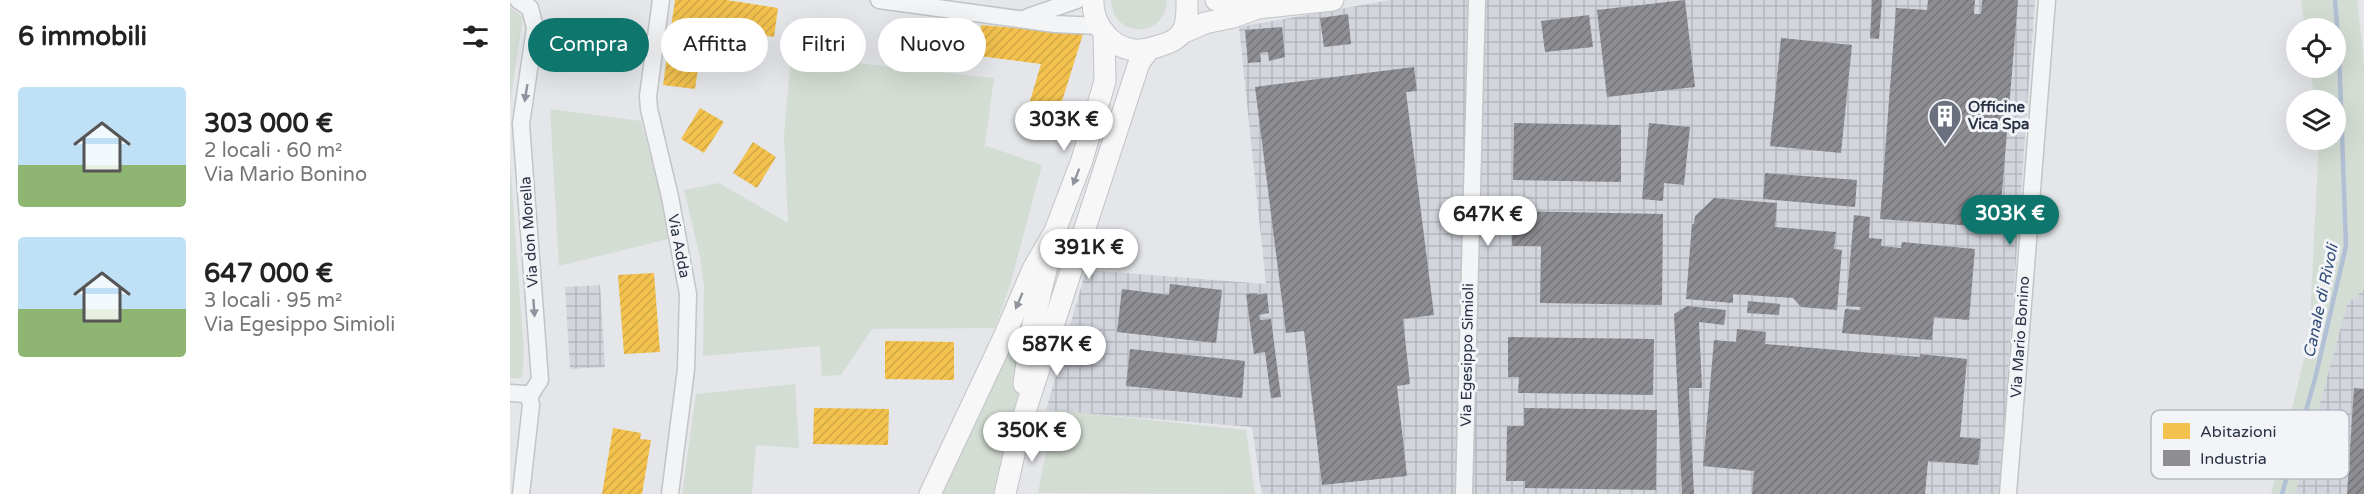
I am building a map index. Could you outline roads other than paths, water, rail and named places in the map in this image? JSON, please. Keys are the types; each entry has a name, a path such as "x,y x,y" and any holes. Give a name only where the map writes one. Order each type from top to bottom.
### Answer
{"main road":[{"path":"1021,424 1031,333 1055,231 1082,160 1104,89 1106,57 1101,29 1094,15 1094,0"},
{"path":"1182,33 1187,16 1187,0"},
{"path":"1216,0 1258,8"},
{"path":"1101,29 1124,48 1149,49 1170,42 1182,33 1205,23 1233,17 1258,8 1333,0"},
{"path":"1005,494 1021,424 1139,63 1149,49"},
{"path":"930,494 1004,338 1033,269 1055,231"}],"street":[{"name":"Via don Morella","path":"518,0 530,8 536,28 521,124 540,380 530,397 521,494"},
{"name":"Via Adda","path":"661,0 648,96 649,109 670,196 688,294 686,369 669,494"},
{"path":"879,0 1101,29"},
{"path":"1022,19 1077,0"},
{"name":"Via Egesippo Simioli","path":"1464,494 1477,0"},
{"name":"Via Mario Bonino","path":"2008,494 2047,0"},
{"path":"510,393 525,394 530,397"}],"waterway":[{"name":"Canale di Rivoli","path":"2306,410 2346,246 2335,0"},
{"name":"Canale di Rivoli","path":"2282,494 2286,479"}],"place":[{"name":"Officine Vica Spa","path":"1945,145"}]}
